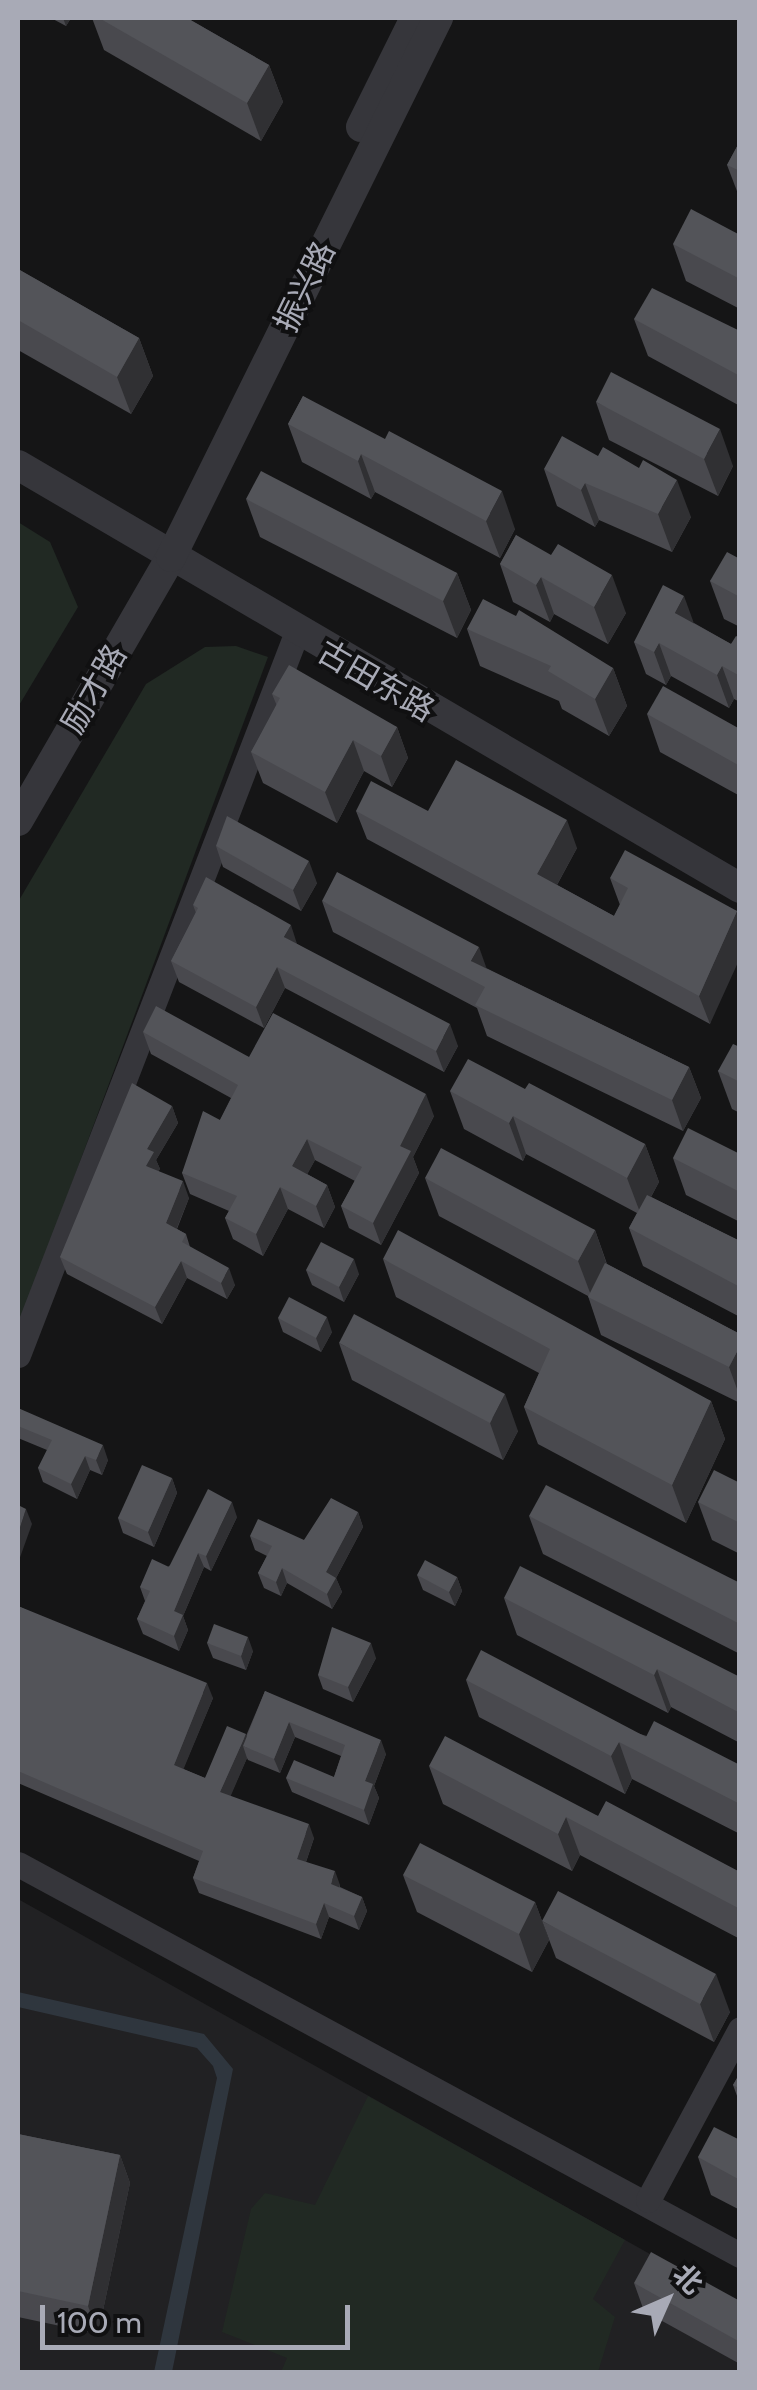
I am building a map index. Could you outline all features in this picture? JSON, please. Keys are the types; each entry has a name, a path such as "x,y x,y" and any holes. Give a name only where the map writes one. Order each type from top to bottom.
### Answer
{"street":[{"name":"振兴路","path":"162,551 415,18"},
{"name":"振兴路","path":"162,551 438,18"},
{"name":"古田东路","path":"18,465 296,634 740,888"},
{"name":"励才路","path":"18,779 162,551"},
{"name":"励才路","path":"18,821 162,551"},
{"path":"18,1355 296,634"},
{"path":"18,1864 648,2200 740,2256"},
{"path":"648,2200 740,2029"}],"shaded area":[{"path":"18,522 50,542 78,607 18,707"},
{"path":"236,646 268,657 18,1328 18,902 146,684 205,647"},
{"path":"18,1899 739,2304 739,2372 18,2372"},
{"path":"18,1992 204,2034 233,2069 172,2372 154,2372 217,2078 213,2066 197,2048 18,2007"},
{"path":"368,2096 625,2240 593,2299 615,2317 598,2372 281,2372 287,2358 222,2332 251,2209 265,2193 315,2205"}],"building":[{"path":"99,18 187,18 269,65 247,103"},
{"path":"740,141 740,171 727,165"},
{"path":"691,209 740,235 740,279 673,244"},
{"path":"18,269 139,338 117,377 18,320"},
{"path":"652,288 740,331 740,376 634,319"},
{"path":"611,372 720,429 704,459 596,402"},
{"path":"303,396 385,439 389,431 502,491 486,521 361,454 358,461 288,424"},
{"path":"562,436 598,456 603,447 639,468 643,460 677,480 658,514 585,483 581,490 544,469"},
{"path":"261,471 457,573 443,601 246,499"},
{"path":"516,535 551,555 558,544 612,575 594,607 541,577 536,585 500,564"},
{"path":"727,552 740,559 740,597 710,581"},
{"path":"663,585 684,596 675,613 731,644 736,636 740,638 740,676 722,666 717,675 659,643 654,652 634,642"},
{"path":"483,599 516,616 519,610 613,668 595,699 548,671 551,666 467,629"},
{"path":"289,665 397,727 381,756 353,740 325,792 251,752 280,698 272,694"},
{"path":"663,686 740,729 740,766 647,714"},
{"path":"456,760 567,820 537,874 614,916 628,888 610,878 625,850 737,911 699,996 356,811 371,781 428,811"},
{"path":"227,816 309,861 293,890 216,846"},
{"path":"337,872 479,947 471,961 689,1067 672,1100 475,1005 485,987 322,901"},
{"path":"206,877 291,925 284,937 450,1024 436,1051 277,967 256,1007 171,961 198,908 193,905"},
{"path":"156,1006 249,1057 273,1013 426,1094 400,1146 411,1151 373,1223 341,1206 362,1167 307,1139 292,1166 327,1185 316,1206 280,1187 256,1234 225,1218 237,1196 182,1173 203,1111 220,1120 238,1085 143,1032"},
{"path":"733,1044 740,1047 740,1082 718,1071"},
{"path":"468,1059 525,1089 529,1083 645,1144 627,1178 513,1116 509,1123 450,1091"},
{"path":"132,1083 172,1106 147,1149 154,1152 146,1166 183,1181 166,1223 186,1234 182,1242 229,1268 221,1283 181,1261 155,1307 60,1257"},
{"path":"688,1128 740,1154 740,1192 673,1158"},
{"path":"441,1148 595,1230 578,1261 425,1178"},
{"path":"647,1195 740,1241 740,1287 629,1228"},
{"path":"398,1230 711,1401 672,1485 524,1407 550,1349 383,1259"},
{"path":"321,1242 354,1259 339,1287 306,1270"},
{"path":"605,1263 740,1334 740,1346 729,1367 588,1297"},
{"path":"289,1297 327,1317 316,1338 278,1318"},
{"path":"354,1314 505,1394 490,1423 339,1343"},
{"path":"18,1408 103,1445 96,1460 85,1456 71,1484 38,1468 52,1440 18,1426"},
{"path":"142,1465 172,1478 148,1532 118,1518"},
{"path":"714,1470 740,1483 740,1523 698,1502"},
{"path":"546,1485 740,1583 740,1624 529,1516"},
{"path":"208,1489 232,1502 206,1556 198,1553 174,1611 183,1615 174,1636 137,1619 150,1591 140,1587 152,1559 169,1567"},
{"path":"331,1498 358,1512 326,1572 336,1578 327,1594 282,1568 276,1582 258,1573 272,1546 250,1536 258,1519 304,1540"},
{"path":"18,1505 26,1509 18,1534"},
{"path":"425,1560 457,1577 449,1592 417,1575"},
{"path":"520,1566 740,1677 740,1713 657,1669 654,1675 504,1598"},
{"path":"18,1606 207,1683 174,1765 205,1778 227,1726 246,1734 220,1792 309,1824 297,1859 335,1871 331,1884 362,1897 354,1916 324,1903 316,1924 193,1878 203,1851 18,1771"},
{"path":"214,1624 248,1637 241,1656 207,1643"},
{"path":"332,1627 371,1643 348,1687 318,1675"},
{"path":"481,1650 646,1737 654,1721 740,1765 740,1804 619,1742 611,1756 466,1680"},
{"path":"265,1691 381,1740 365,1781 373,1784 364,1810 286,1778 294,1760 334,1777 345,1745 289,1722 274,1759 243,1746"},
{"path":"445,1736 598,1816 606,1801 740,1872 740,1909 566,1817 558,1834 429,1766"},
{"path":"420,1843 535,1902 519,1934 403,1875"},
{"path":"558,1891 716,1974 700,2004 542,1921"},
{"path":"714,2127 740,2140 740,2180 698,2157"},
{"path":"18,2134 120,2155 88,2306 18,2291"},
{"path":"651,2252 740,2301 740,2342 634,2283"}]}
